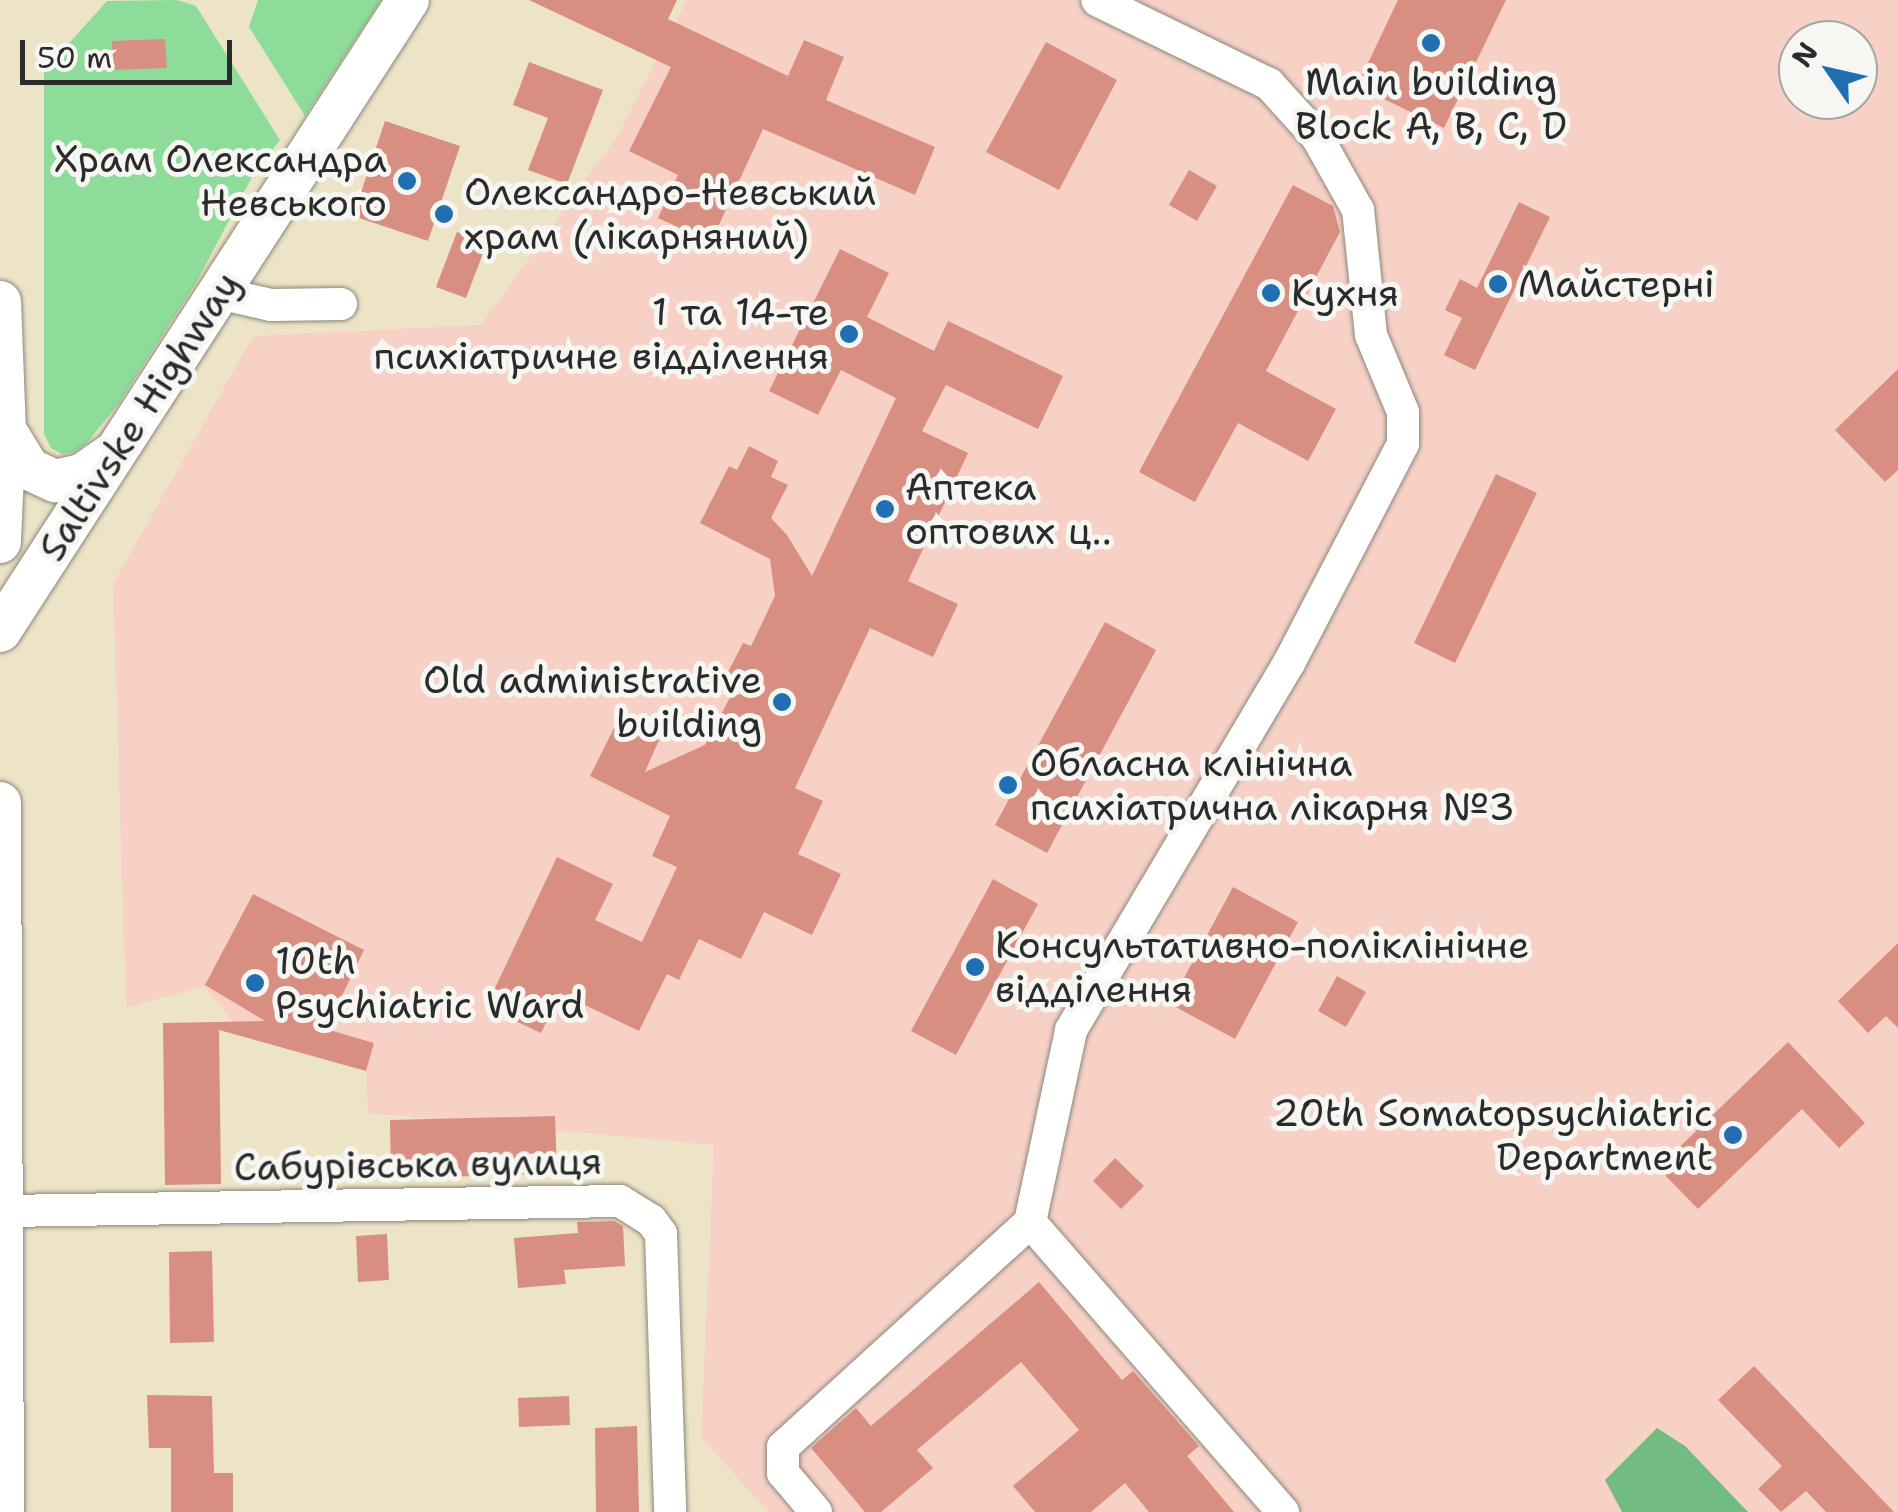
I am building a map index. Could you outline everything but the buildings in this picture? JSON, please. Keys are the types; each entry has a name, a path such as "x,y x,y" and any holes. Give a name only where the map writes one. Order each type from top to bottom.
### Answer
{"main road":[{"name":"Saltivske Highway","path":"0,631 408,0"},
{"path":"0,302 5,430 0,542"},
{"path":"5,430 28,469 55,481 82,475 115,452"},
{"path":"0,803 4,1512"}],"street":[{"path":"816,1512 782,1473 783,1447 1030,1222 1073,1026 1290,663 1403,444 1404,412 1371,334 1358,210 1316,138 1269,84 1097,0"},
{"path":"218,294 272,305 341,304"},
{"name":"Сабурівська вулиця","path":"4,1211 620,1201 651,1220 661,1234 670,1512"},
{"path":"1030,1222 1283,1512"}],"shaded area":[{"name":"Обласна клінічна психіатрична лікарня №3","path":"687,0 1898,0 1898,1512 768,1512 701,1437 714,1145 368,1113 366,1071 243,1036 205,986 126,1008 113,584 253,336 481,325 618,135"}],"green space":[{"path":"177,0 196,6 280,140 252,177 196,283 119,403 87,443 74,452 62,454 51,448 44,434 44,71 107,1"},
{"path":"258,0 381,0 305,116 249,27"},
{"path":"1657,1428 1685,1446 1748,1512 1622,1512 1605,1480"}],"place":[{"name":"Main building Block A, B, C, D","path":"1431,43"},
{"name":"Храм Олександра Невського","path":"407,181"},
{"name":"Олександро-Невський храм (лікарняний)","path":"444,214"},
{"name":"Майстерні","path":"1498,284"},
{"name":"Кухня","path":"1271,293"},
{"name":"1 та 14-те психіатричне відділення","path":"849,334"},
{"name":"Аптека оптових ц‥","path":"885,509"},
{"name":"Old administrative building","path":"782,702"},
{"name":"Обласна клінічна психіатрична лікарня №3","path":"1008,785"},
{"name":"Консультативно-поліклінічне відділення","path":"975,967"},
{"name":"10th Psychiatric Ward","path":"255,983"},
{"name":"20th Somatopsychiatric Department","path":"1733,1135"}]}
